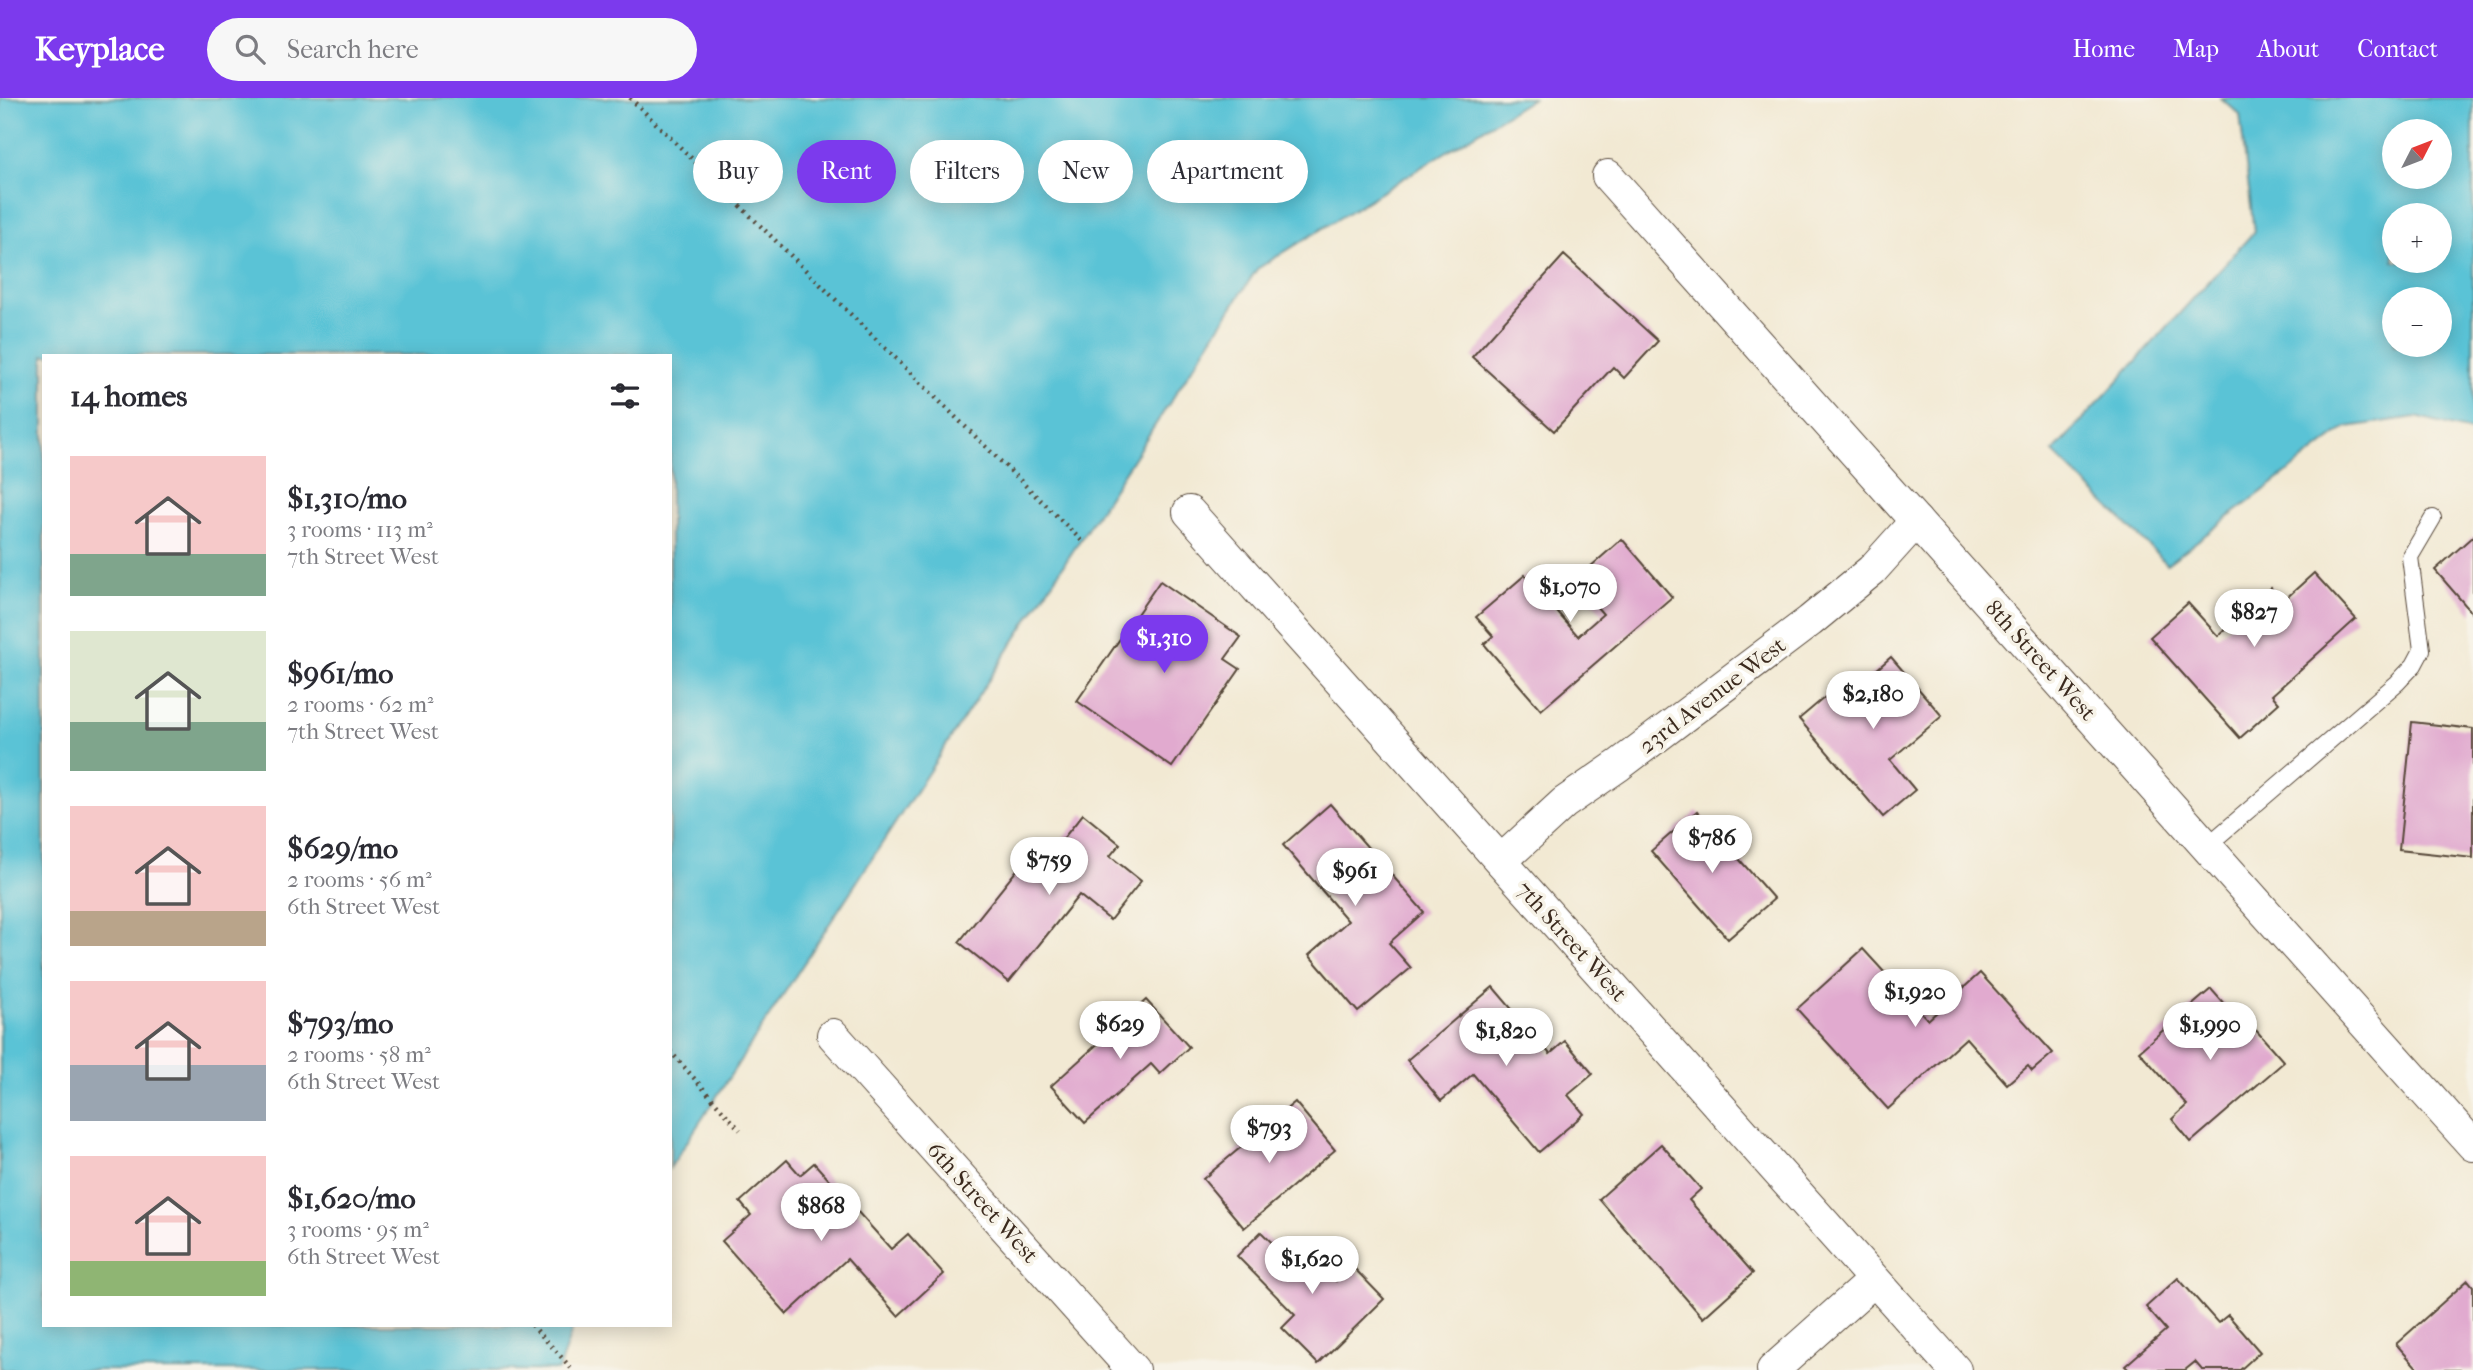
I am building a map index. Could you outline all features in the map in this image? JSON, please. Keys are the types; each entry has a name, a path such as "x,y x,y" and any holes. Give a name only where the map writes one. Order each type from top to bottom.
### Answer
{"street":[{"name":"8th Street West","path":"1608,176 2473,1144"},
{"name":"7th Street West","path":"1189,512 1955,1370"},
{"name":"23rd Avenue West","path":"1501,861 1564,803 1619,765 1810,621 1872,570 1916,521"},
{"name":"6th Street West","path":"834,1035 1133,1370"},
{"path":"1773,1370 1874,1280"}],"lane":[{"path":"2207,846 2397,683 2414,665 2421,650 2410,557 2433,518"}],"path":[{"path":"629,98 1083,542"},
{"path":"672,1053 740,1130"},
{"path":"534,1327 573,1370"}],"water":[{"path":"0,98 1533,98 1257,269 672,1165 672,354 42,354 42,1327 573,1327 558,1370 0,1370"},
{"path":"2221,98 2473,98 2473,432 2416,417 2347,427 2167,564 2053,452 2254,232 2240,115"}],"building":[{"path":"1564,255 1658,341 1624,378 1613,367 1554,431 1472,357"},
{"path":"2473,536 2473,614 2435,570"},
{"path":"1622,539 1672,597 1541,710 1484,644 1493,636 1476,617 1525,575 1578,636 1603,614 1574,581"},
{"path":"2314,573 2356,619 2272,695 2279,703 2240,738 2150,637 2188,603 2218,636 2271,588 2283,601"},
{"path":"1160,581 1241,637 1225,659 1240,669 1172,767 1077,701"},
{"path":"1891,657 1942,716 1890,760 1915,790 1883,817 1799,719 1843,682 1851,692"},
{"path":"2412,722 2473,729 2473,858 2399,850"},
{"path":"1330,804 1424,912 1389,943 1411,968 1358,1012 1309,955 1348,921 1283,845"},
{"path":"1697,811 1774,899 1728,939 1651,851"},
{"path":"1083,814 1120,844 1110,856 1141,881 1110,920 1079,895 1009,982 959,942 1037,845 1050,855"},
{"path":"1863,949 1928,1020 1980,973 2053,1053 2032,1071 2028,1066 2007,1084 1966,1038 1888,1109 1797,1009"},
{"path":"1493,987 1550,1054 1565,1041 1593,1074 1568,1095 1584,1114 1539,1152 1473,1074 1441,1101 1407,1060"},
{"path":"2211,989 2249,1032 2254,1028 2284,1062 2191,1142 2172,1119 2187,1105 2139,1051"},
{"path":"1146,1000 1189,1047 1160,1074 1151,1064 1085,1123 1051,1086"},
{"path":"1295,1102 1335,1150 1244,1228 1203,1179"},
{"path":"1661,1144 1701,1189 1689,1200 1753,1273 1703,1318 1599,1199"},
{"path":"787,1160 800,1175 814,1163 891,1249 908,1234 944,1274 898,1316 847,1259 787,1314 722,1241 751,1215 740,1202"},
{"path":"1261,1232 1295,1265 1308,1252 1336,1281 1352,1266 1384,1299 1318,1364 1282,1328 1295,1315 1237,1256"},
{"path":"2178,1278 2218,1323 2228,1315 2260,1352 2240,1370 2202,1370 2195,1362 2185,1370 2129,1370 2125,1366 2166,1330 2146,1307"},
{"path":"2468,1280 2473,1286 2473,1370 2419,1370 2396,1344"}]}
